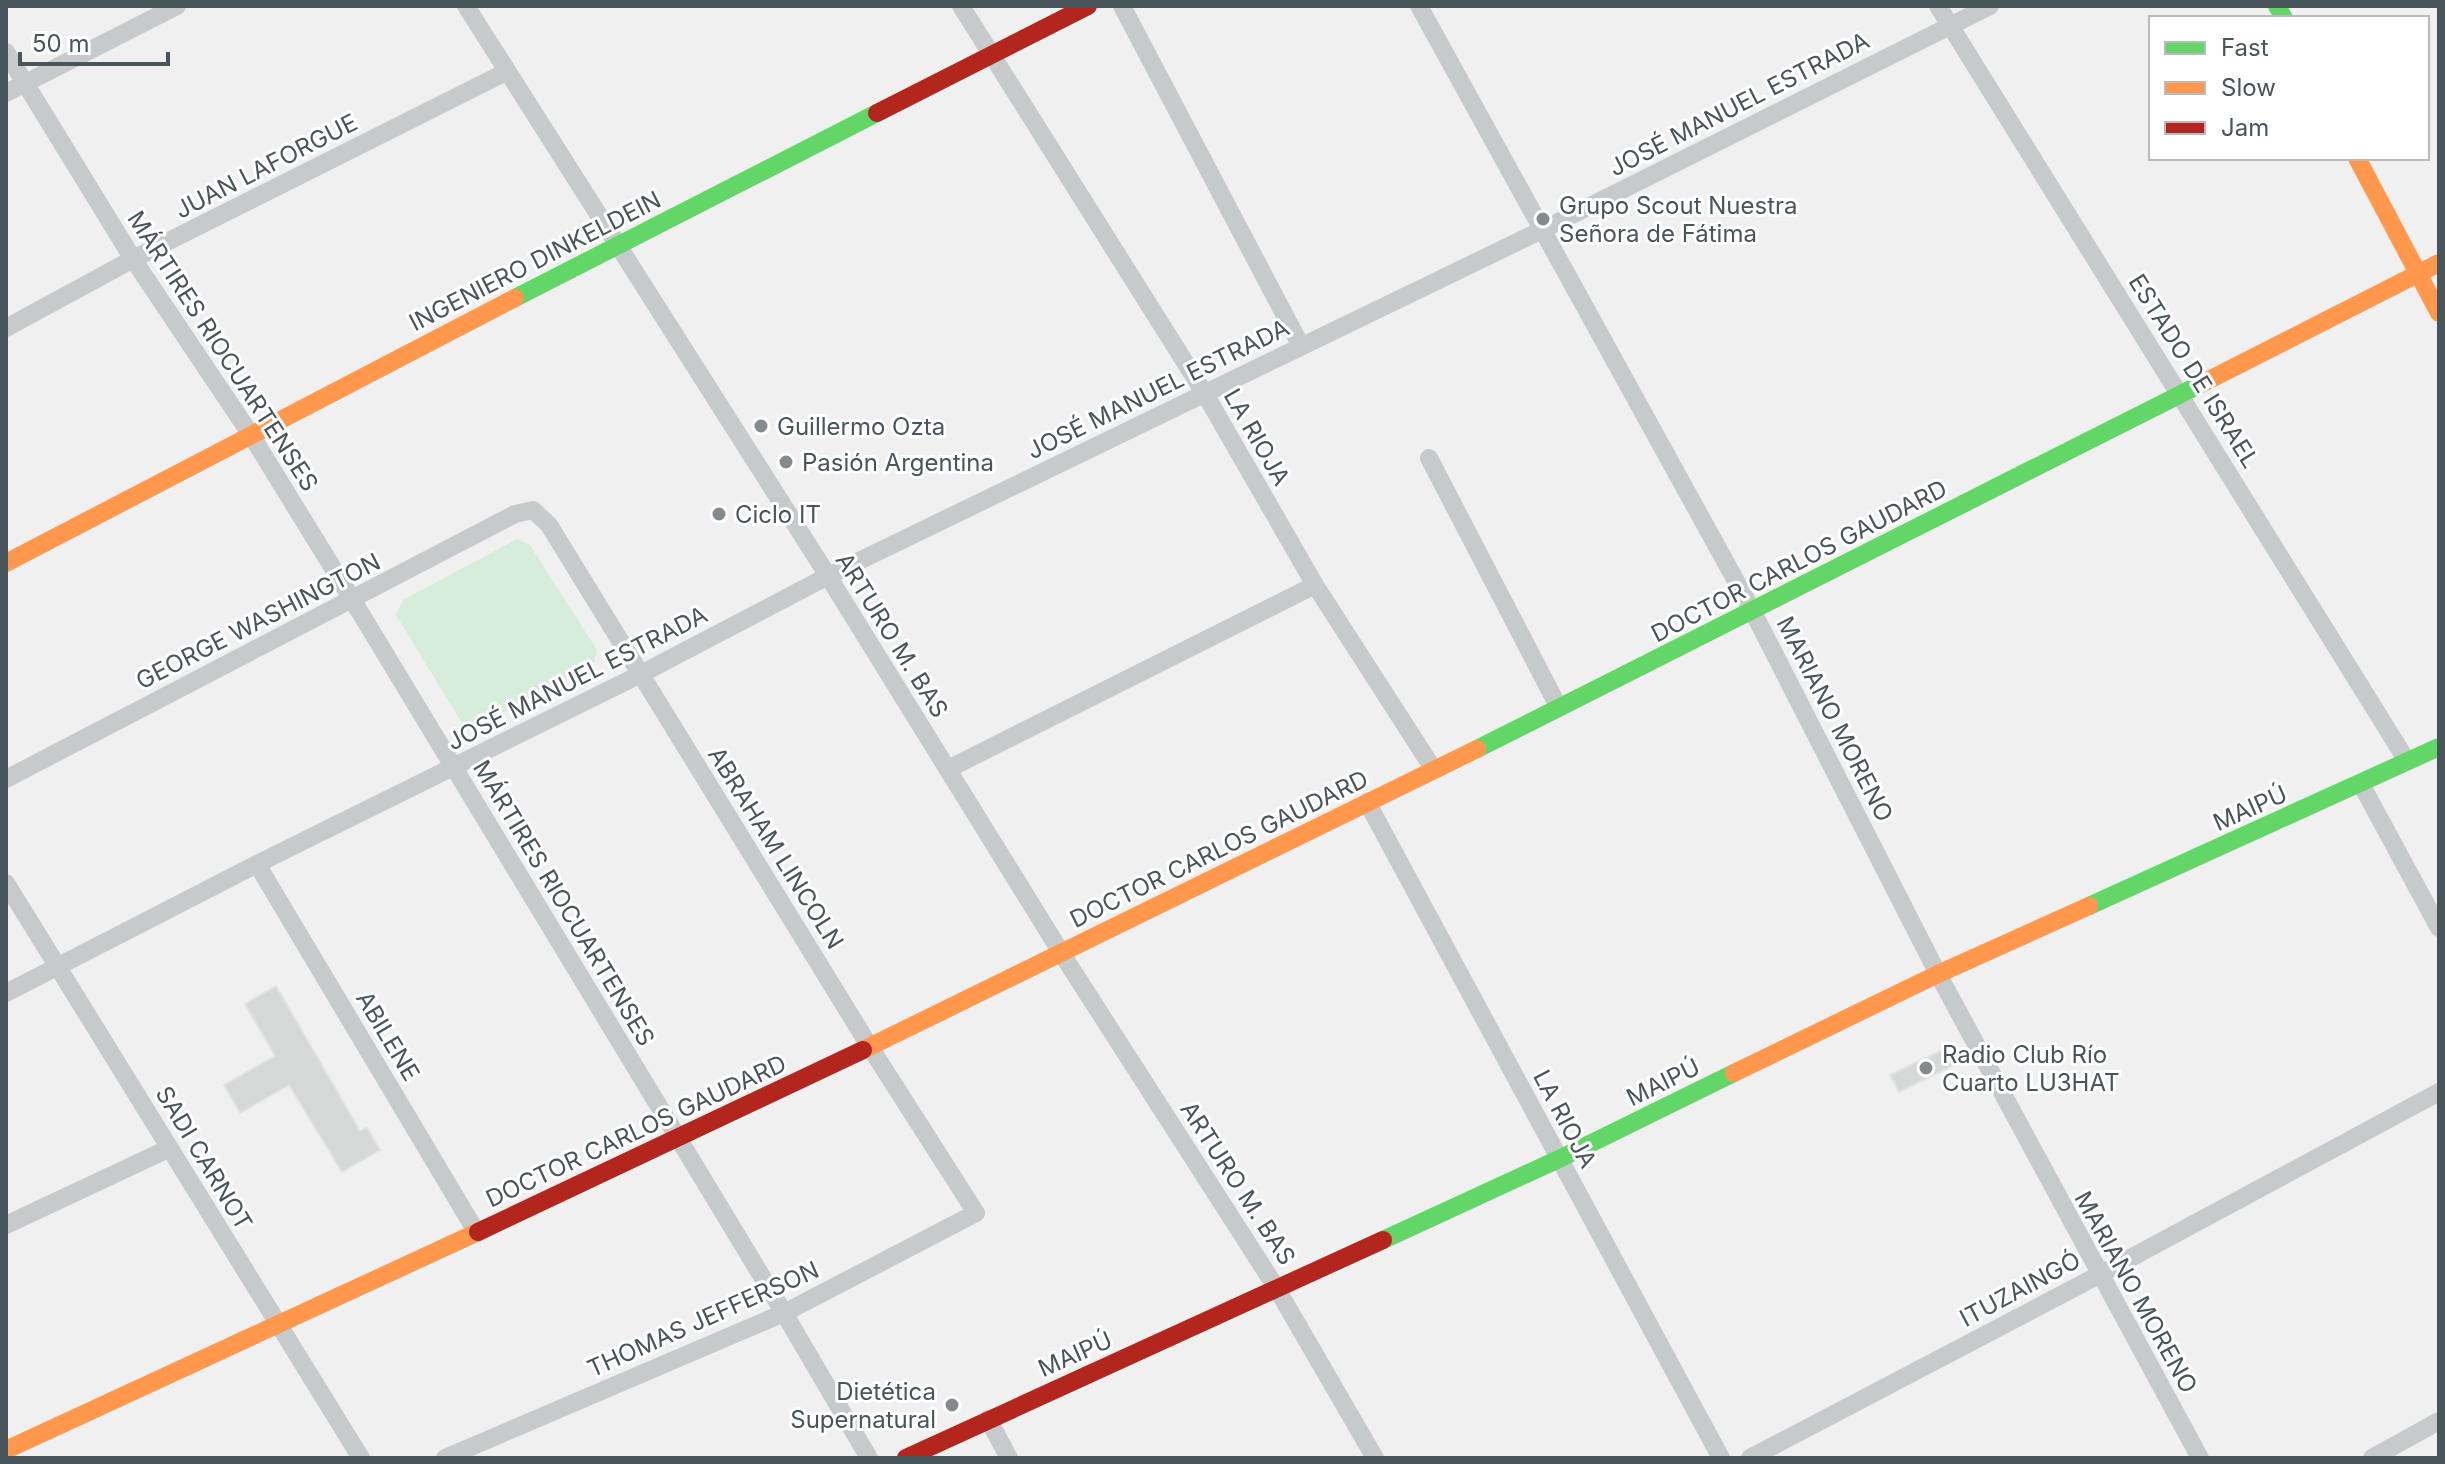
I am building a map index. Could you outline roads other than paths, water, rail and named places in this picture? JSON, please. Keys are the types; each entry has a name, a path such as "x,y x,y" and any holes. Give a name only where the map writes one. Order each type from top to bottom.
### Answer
{"main road":[{"name":"INGENIERO DINKELDEIN","path":"6,563 618,244 1088,6"},
{"path":"2358,160 2439,313"},
{"name":"DOCTOR CARLOS GAUDARD","path":"6,1450 679,1139 1062,954 1559,708 2439,263"},
{"name":"MAIPÚ","path":"906,1458 1559,1159 1938,974 2439,747"}],"street":[{"path":"6,93 177,6"},
{"name":"ARTURO M. BAS","path":"466,6 828,576 1062,954 1277,1289 1375,1458"},
{"name":"LA RIOJA","path":"961,6 1205,394 1315,585 1434,770"},
{"path":"1122,6 1301,346"},
{"name":"MARIANO MORENO","path":"1419,6 1752,610 1938,974 2200,1458"},
{"name":"ESTADO DE ISRAEL","path":"1938,6 2407,761"},
{"name":"JOSÉ MANUEL ESTRADA","path":"6,993 257,864 641,674 828,576 1544,229 1990,6"},
{"name":"MÁRTIRES RIOCUARTENSES","path":"6,52 133,259 251,435 352,599 869,1458"},
{"name":"JUAN LAFORGUE","path":"6,328 133,259 506,72"},
{"path":"1429,458 1559,708"},
{"name":"GEORGE WASHINGTON","path":"6,779 515,514 533,510"},
{"name":"ABRAHAM LINCOLN","path":"533,510 549,525 870,1047 976,1213"},
{"path":"948,769 1315,585"},
{"path":"2361,784 2439,928"},
{"name":"LA RIOJA","path":"1367,802 1721,1458"},
{"name":"ABILENE","path":"257,864 477,1233"},
{"name":"SADI CARNOT","path":"6,883 361,1458"},
{"name":"ITUZAINGÓ","path":"1750,1458 2439,1092"},
{"path":"6,1225 170,1148"},
{"name":"THOMAS JEFFERSON","path":"445,1458 784,1313 976,1213"},
{"path":"988,1419 1009,1458"},
{"path":"2372,1458 2439,1421"}],"place":[{"name":"Grupo Scout Nuestra Señora de Fátima","path":"1543,219"},
{"name":"Guillermo Ozta","path":"761,426"},
{"name":"Pasión Argentina","path":"786,462"},
{"name":"Ciclo IT","path":"719,514"},
{"name":"Radio Club Río Cuarto LU3HAT","path":"1926,1068"},
{"name":"Dietética Supernatural","path":"952,1405"}]}
